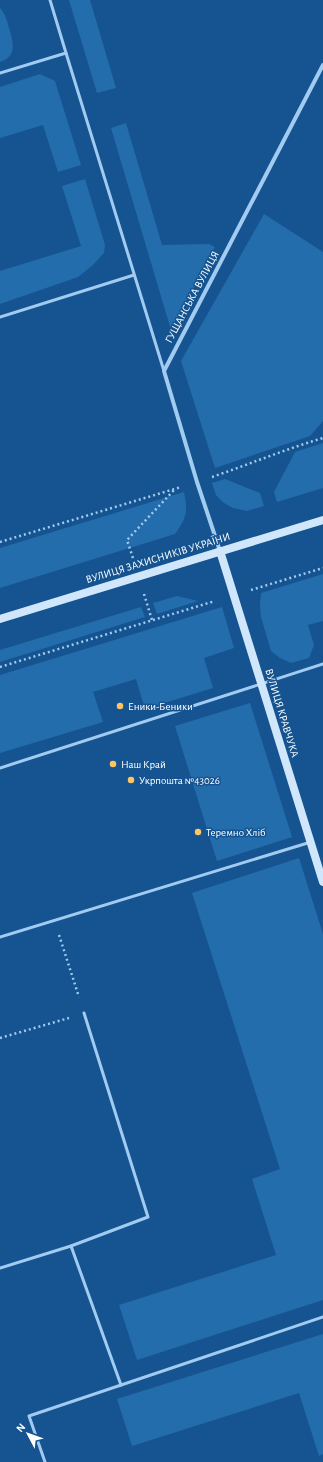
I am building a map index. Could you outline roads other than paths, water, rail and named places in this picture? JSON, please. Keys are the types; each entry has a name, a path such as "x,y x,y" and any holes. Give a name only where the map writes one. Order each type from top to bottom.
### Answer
{"street":[{"name":"ГУЩАНСЬКА ВУЛИЦЯ","path":"164,371 323,65"},
{"path":"164,371 197,482 220,551"},
{"name":"ВУЛИЦЯ ЗАХИСНИКІВ УКРАЇНИ","path":"0,619 323,520"},
{"name":"ВУЛИЦЯ КРАВЧУКА","path":"220,551 323,882"}],"lane":[{"path":"50,0 164,371"},
{"path":"0,73 66,53"},
{"path":"0,317 134,275"},
{"path":"0,768 323,664"},
{"path":"0,937 310,842"},
{"path":"0,1268 71,1246 148,1217 84,1013"},
{"path":"71,1246 121,1385"},
{"path":"45,1462 29,1416 323,1317"}],"place":[{"name":"Еники-Беники","path":"120,706"},
{"name":"Наш Край","path":"113,764"},
{"name":"Укрпошта №43026","path":"131,780"},
{"name":"Теремно Хліб","path":"198,832"}]}
